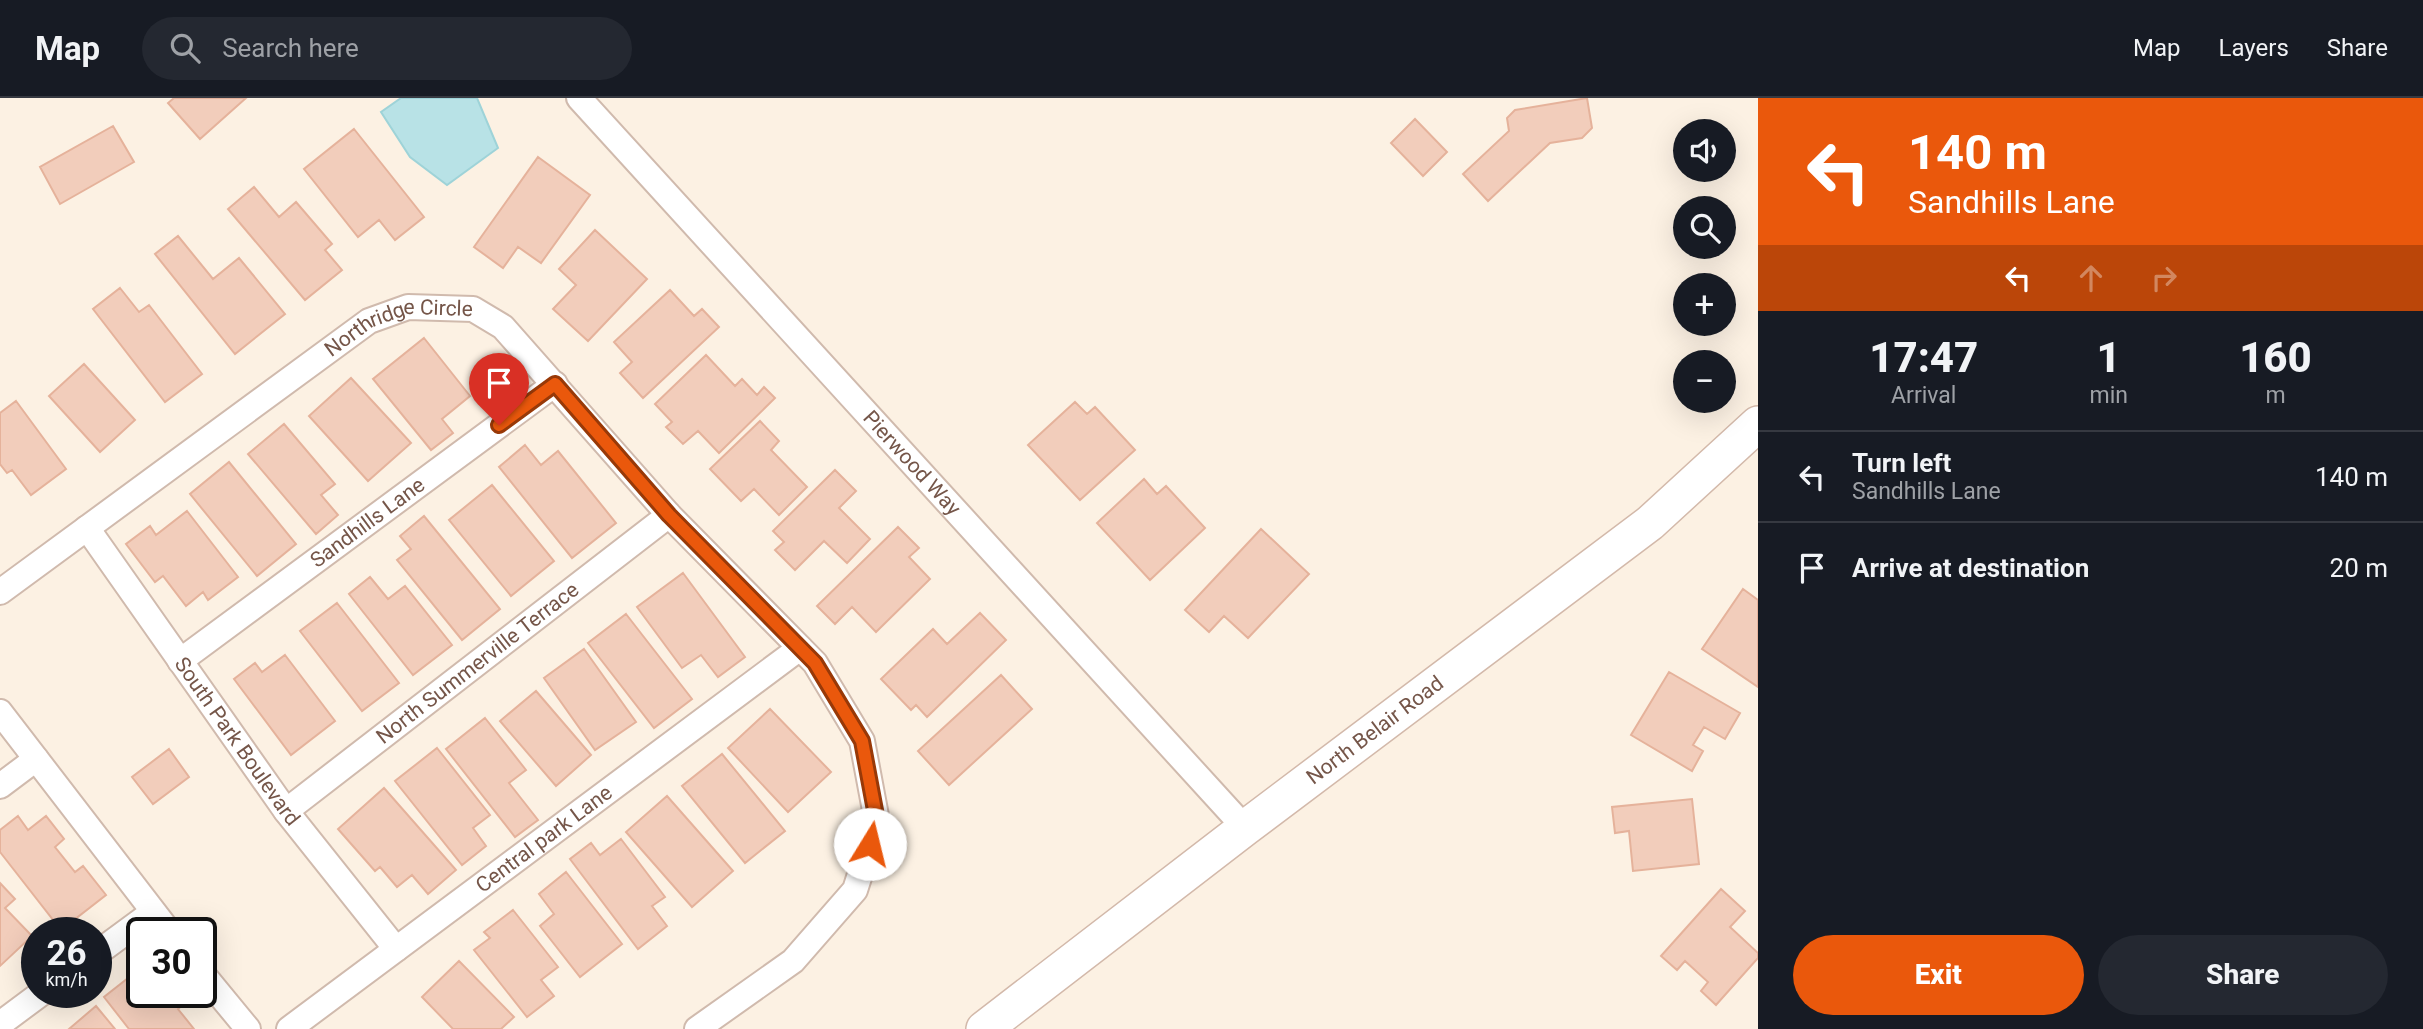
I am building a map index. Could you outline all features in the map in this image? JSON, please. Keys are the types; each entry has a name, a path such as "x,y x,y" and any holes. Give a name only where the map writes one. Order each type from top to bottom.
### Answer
{"street":[{"name":"Pierwood Way","path":"579,98 1245,828"},
{"name":"Northridge Circle","path":"0,592 369,321 408,307 473,309 503,327 669,515 815,663 862,741 877,821 855,890 793,961 697,1029"},
{"name":"Sandhills Lane","path":"180,661 555,384"},
{"name":"North Belair Road","path":"984,1029 1245,828 1650,523 1757,427"},
{"name":"North Summerville Terrace","path":"286,811 669,515"},
{"name":"South Park Boulevard","path":"87,528 286,811 396,949"},
{"name":"Central park Lane","path":"289,1029 800,648"},
{"path":"0,712 157,917"},
{"path":"0,786 36,759"},
{"path":"112,942 153,912"},
{"path":"217,991 248,1029"},
{"path":"0,1024 22,1008"}],"water":[{"path":"401,98 477,98 498,148 447,185 410,157 381,112"}],"building":[{"path":"174,98 246,98 200,139 168,103"},
{"path":"1587,98 1592,128 1582,138 1550,143 1488,201 1463,174 1509,131 1507,118 1515,110"},
{"path":"1415,119 1447,152 1423,176 1391,143"},
{"path":"113,126 134,162 60,204 40,167"},
{"path":"354,129 424,217 395,240 379,220 358,237 304,169"},
{"path":"538,157 590,195 541,263 518,247 503,268 474,247"},
{"path":"254,187 279,217 296,202 332,244 325,250 342,270 305,300 228,209"},
{"path":"595,230 647,279 588,341 553,309 576,285 559,269"},
{"path":"178,236 213,279 239,258 285,314 235,354 155,254"},
{"path":"120,288 139,312 149,305 202,374 165,402 93,309"},
{"path":"670,290 694,316 702,309 719,327 643,398 620,373 632,362 614,342"},
{"path":"424,338 470,396 442,419 453,433 431,450 373,379"},
{"path":"706,355 735,386 742,379 757,395 764,387 775,398 719,453 698,431 683,444 666,427 672,422 655,404"},
{"path":"84,364 135,420 100,452 49,396"},
{"path":"351,378 411,443 368,481 309,416"},
{"path":"16,401 66,469 31,495 12,470 7,473 0,464 0,413"},
{"path":"1075,402 1087,414 1095,407 1135,450 1080,500 1028,445"},
{"path":"760,421 779,441 771,450 807,487 779,515 754,489 741,501 710,469"},
{"path":"284,424 335,484 321,495 338,515 316,534 248,454"},
{"path":"525,445 541,465 558,451 616,523 572,558 499,467"},
{"path":"229,462 296,544 257,576 190,494"},
{"path":"835,470 856,491 839,508 870,539 847,563 824,541 795,570 775,550 784,542 773,531"},
{"path":"1144,479 1157,494 1166,486 1205,528 1150,580 1097,523"},
{"path":"492,485 554,561 511,596 449,520"},
{"path":"187,511 238,577 208,600 203,592 186,606 163,576 155,582 126,544 150,526 156,535"},
{"path":"424,516 500,609 462,640 397,560 411,549 400,536"},
{"path":"898,527 919,548 909,557 930,579 876,632 852,607 835,624 817,606"},
{"path":"1261,529 1309,574 1248,638 1224,616 1209,632 1185,610"},
{"path":"683,573 745,657 718,677 701,655 682,668 637,607"},
{"path":"370,577 388,599 405,586 452,645 413,675 349,594"},
{"path":"1743,589 1758,600 1758,687 1702,649"},
{"path":"337,603 399,683 362,711 300,631"},
{"path":"980,613 1006,640 927,717 916,705 911,710 881,679 933,629 947,644"},
{"path":"626,614 692,699 654,728 588,643"},
{"path":"584,649 636,722 595,750 544,678"},
{"path":"285,655 335,721 291,755 234,679 255,663 262,672"},
{"path":"1669,672 1740,713 1725,739 1704,727 1693,745 1703,751 1692,771 1631,735"},
{"path":"1001,675 1032,709 949,785 918,751"},
{"path":"536,691 591,755 556,786 500,721"},
{"path":"770,709 831,772 788,812 728,748"},
{"path":"485,718 526,770 509,783 538,820 515,837 446,749"},
{"path":"437,748 490,815 473,828 486,846 462,865 395,781"},
{"path":"169,749 189,777 153,804 132,777"},
{"path":"722,754 785,831 745,863 682,786"},
{"path":"384,788 456,870 428,894 412,875 397,887 380,867 375,871 338,829"},
{"path":"667,796 733,871 692,907 626,832"},
{"path":"1692,799 1699,864 1633,871 1629,831 1615,833 1612,807"},
{"path":"18,816 28,830 46,816 64,839 55,847 75,872 83,866 106,895 78,917 51,917 0,852 0,830"},
{"path":"621,839 665,897 652,906 667,926 638,949 570,859 591,843 600,855"},
{"path":"566,872 622,944 580,977 540,926 554,914 539,894"},
{"path":"0,883 15,899 5,908 21,925 21,946 0,966"},
{"path":"1721,889 1745,911 1730,927 1758,953 1758,958 1716,1005 1701,991 1708,982 1685,961 1677,970 1661,956"},
{"path":"513,910 558,967 541,980 554,996 527,1017 474,950 490,938 484,932"},
{"path":"459,961 514,1017 501,1029 453,1029 422,997"},
{"path":"126,980 126,1008 179,1008 194,1029 129,1029 112,1007 112,991"},
{"path":"94,1008 98,1008 115,1029 69,1029"}],"route":[{"path":"499,425 555,384 669,515 815,663 862,741 877,821 870,844"}]}
